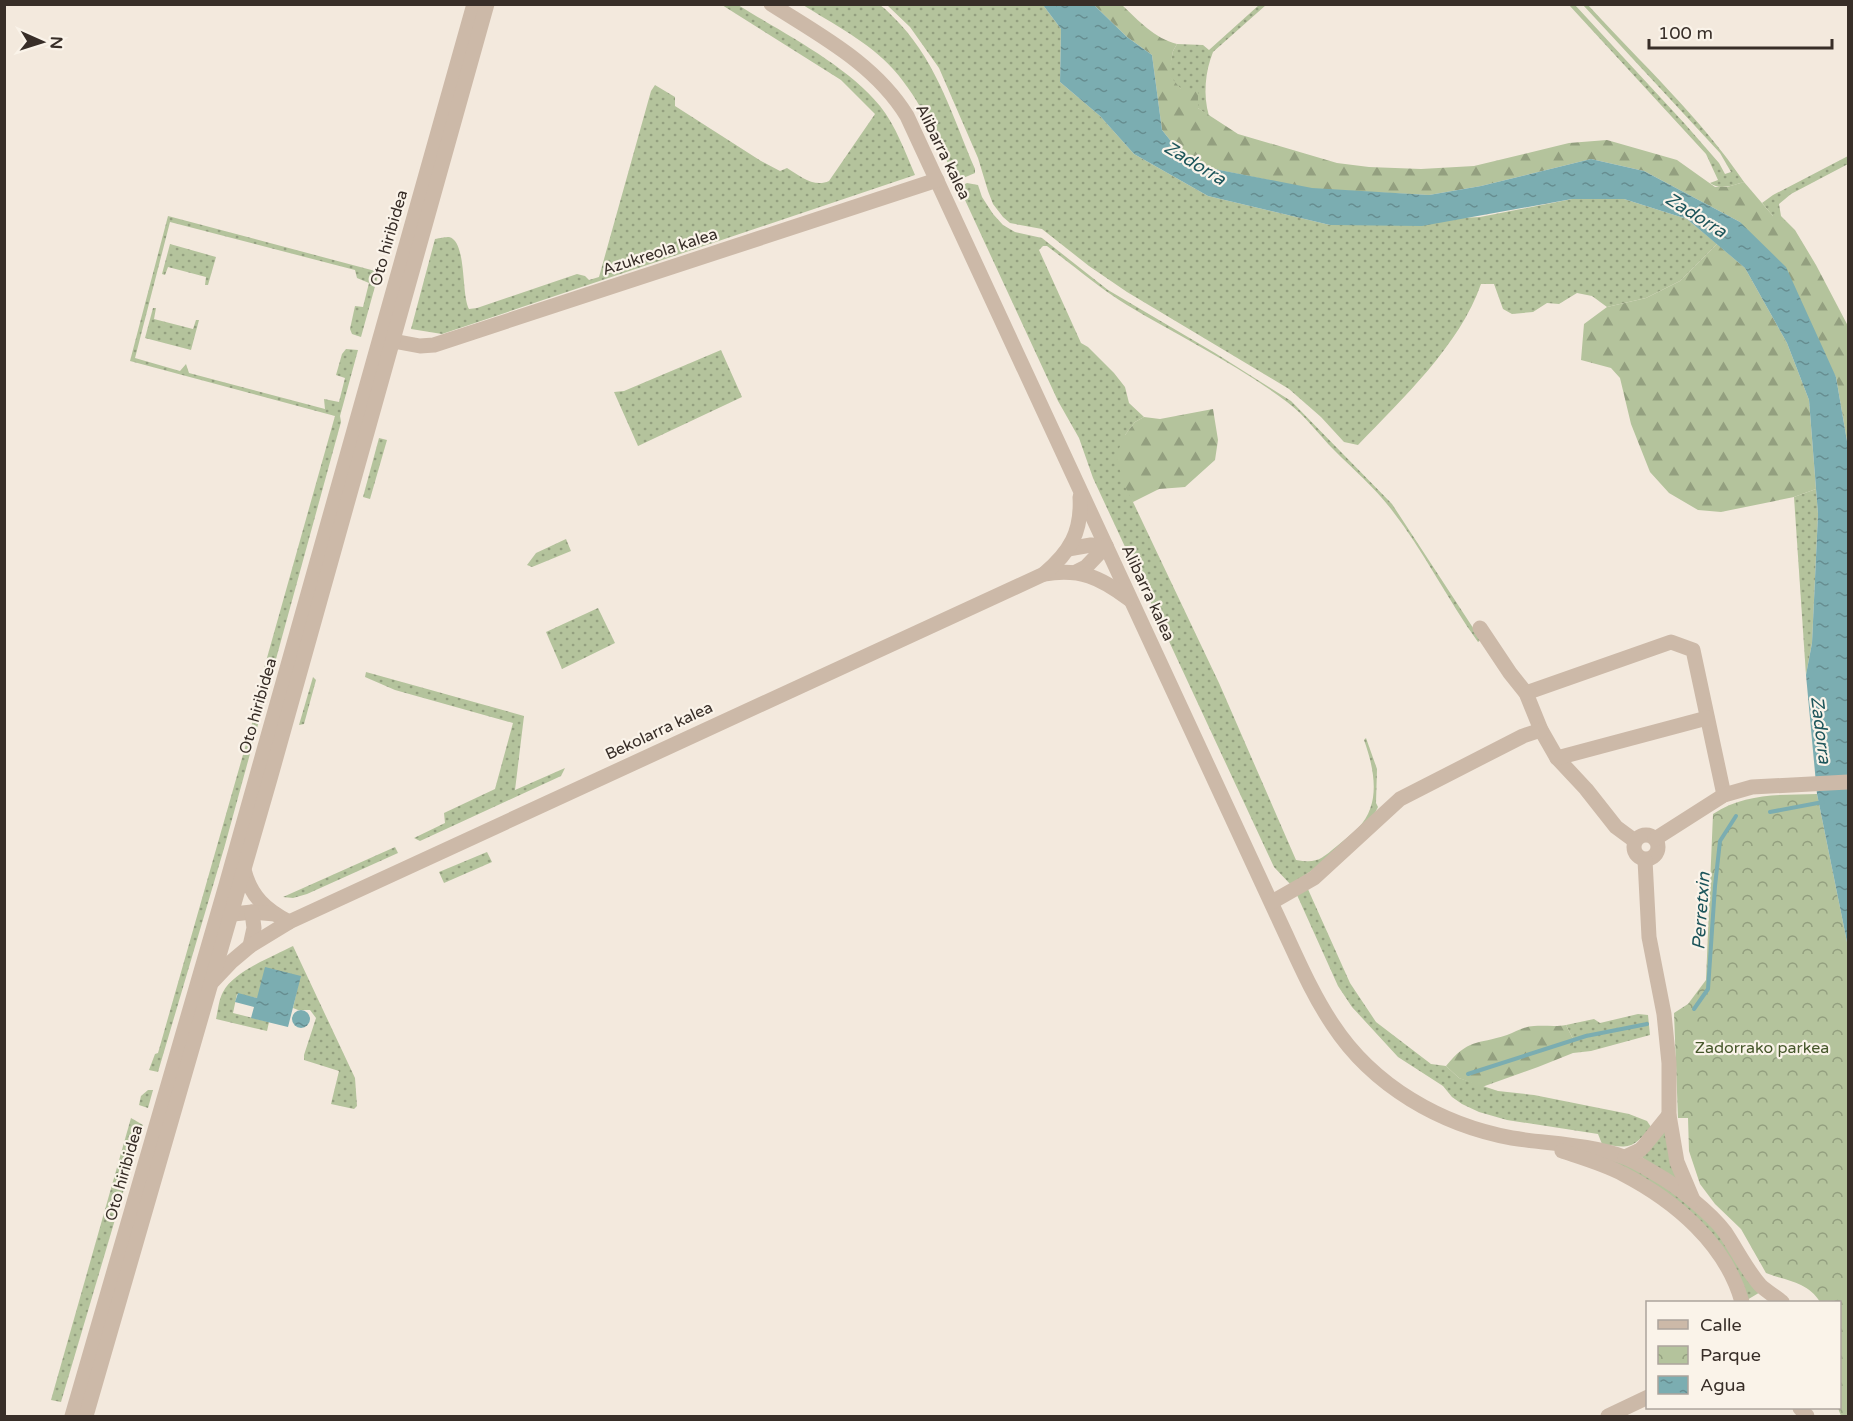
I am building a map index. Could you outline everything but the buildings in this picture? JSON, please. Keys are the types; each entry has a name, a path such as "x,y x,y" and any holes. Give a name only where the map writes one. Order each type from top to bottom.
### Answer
{"street":[{"name":"Oto hiribidea","path":"72,1416 224,915 474,4"},
{"name":"Oto hiribidea","path":"86,1416 211,983 224,915 244,870 487,4"},
{"name":"Alibarra kalea","path":"771,4 864,66 881,82 907,116 1312,990 1333,1026 1361,1059 1387,1083 1436,1114 1492,1134 1537,1142 1576,1145 1624,1157 1658,1175 1693,1200 1723,1230 1761,1286 1776,1301"},
{"name":"Azukreola kalea","path":"393,341 420,346 434,345 936,180"},
{"name":"Bekolarra kalea","path":"211,983 250,946 289,922 1044,574 1059,561 1079,528 1080,490"},
{"path":"1068,549 1090,545 1106,546"},
{"path":"1076,572 1086,567 1106,546"},
{"name":"Bekolarra kalea","path":"1044,574 1076,572 1093,576 1131,601"},
{"path":"1480,628 1526,693 1541,730 1557,758 1586,789 1616,827 1635,841"},
{"path":"1526,693 1671,642 1693,650 1724,795"},
{"path":"1557,758 1707,718"},
{"path":"1272,902 1314,878 1400,800 1523,736 1541,730"},
{"path":"1655,839 1724,795 1752,787 1848,782"},
{"path":"1645,835 1655,839 1658,846 1657,853 1645,860 1637,856 1634,849 1635,841 1645,835"},
{"path":"1645,860 1649,937 1665,1014 1669,1063 1669,1115 1677,1162 1693,1200"},
{"path":"244,870 249,886 262,905 289,922"},
{"path":"250,946 254,928 252,912"},
{"path":"224,915 252,912 275,914"},
{"path":"1624,1157 1640,1150 1652,1139 1669,1115"},
{"name":"Alibarra kalea","path":"1537,1142 1624,1175 1683,1213 1712,1244 1736,1282 1742,1301"},
{"path":"1608,1416 1646,1397"}],"green space":[{"path":"722,5 738,5 832,63 866,91 891,122 915,175 442,334 411,329 435,239 449,237 459,248 469,309 577,274 589,280 599,277 651,91 655,85 675,97 675,106 761,161 780,171 787,168 813,182 829,181 875,114 841,80"},
{"path":"803,5 880,5 913,40 935,74 975,173 956,181 921,108 893,69 862,42"},
{"path":"887,5 1043,5 1061,29 1060,82 1100,116 1134,154 1208,196 1330,225 1480,217 1572,199 1624,199 1687,219 1717,244 1680,281 1646,298 1607,307 1592,296 1577,293 1559,304 1547,303 1533,312 1512,314 1503,309 1494,284 1481,284 1459,328 1411,390 1358,445 1344,442 1321,417 1289,389 1127,292 1042,229 1010,223 1003,217 993,204 978,158 939,68 910,27"},
{"path":"1094,5 1122,5 1161,38 1177,44 1173,51 1169,75 1181,89 1198,90 1198,108 1238,134 1337,163 1421,169 1474,166 1569,143 1607,140 1677,160 1715,187 1727,187 1744,182 1773,216 1781,216 1795,230 1848,326 1848,447 1836,377 1740,222 1644,171 1591,159 1481,186 1429,195 1312,189 1204,167 1170,140 1162,130 1152,55 1127,37"},
{"path":"1259,5 1266,5 1213,52 1206,84 1209,116 1198,108 1168,75 1173,51 1177,44 1203,45 1209,50"},
{"path":"1569,5 1575,5 1685,124 1719,163 1725,174 1731,172 1720,153 1583,5 1588,5 1709,135 1744,182 1722,187 1710,183 1718,180 1706,154"},
{"path":"1848,156 1848,164 1791,194 1779,204 1781,216 1773,216 1762,203 1773,195"},
{"path":"967,183 978,185 982,197 1003,225 1015,232 1042,238 1108,290 1291,401 1392,504 1481,640 1478,642 1467,626 1414,541 1391,509 1294,407 1248,375 1117,298 1047,246 1039,250 1081,343 1114,373 1125,387 1129,403 1144,417 1135,422 1125,435 1133,502 1219,683 1296,860 1314,861 1323,857 1358,828 1366,818 1374,786 1371,762 1364,740 1366,738 1377,769 1376,803 1378,807 1372,818 1352,840 1291,885 1274,867 1093,478 1079,438 1058,401 959,187"},
{"path":"168,216 379,272 361,337 352,334 350,329 355,306 363,307 369,283 357,278 355,270 170,222 135,358 180,371 186,364 189,373 325,409 324,399 339,402 345,378 336,375 342,354 346,349 358,350 340,416 341,422 225,845 158,1072 149,1070 155,1054 158,1053 266,674 263,672 335,416 130,361"},
{"path":"170,244 216,257 208,285 205,285 206,277 168,267 165,275 162,274"},
{"path":"1717,244 1745,268 1787,343 1809,400 1816,489 1794,497 1721,512 1698,510 1669,493 1650,472 1631,424 1620,378 1611,368 1581,360 1584,324 1607,307 1646,298 1680,281"},
{"path":"153,308 156,308 154,319 193,329 196,320 199,320 191,350 145,338"},
{"path":"721,350 742,397 638,446 614,392 624,391"},
{"path":"1213,409 1218,440 1215,460 1185,487 1159,489 1133,502 1123,482 1116,455 1125,435 1135,422 1144,417 1160,419"},
{"path":"379,438 387,440 370,499 363,497"},
{"path":"1816,489 1818,514 1812,643 1806,675 1794,497"},
{"path":"566,539 571,551 532,567 527,565 536,553"},
{"path":"598,608 615,643 562,669 546,632"},
{"path":"366,672 524,716 515,790 565,768 561,776 420,841 414,838 445,823 444,813 495,789 513,723 395,690 365,677"},
{"path":"313,677 316,680 304,724 299,725"},
{"name":"Zadorrako parkea","path":"1817,794 1848,947 1848,1416 1841,1416 1838,1409 1841,1409 1841,1301 1819,1301 1803,1286 1766,1273 1741,1229 1715,1204 1700,1184 1689,1151 1688,1118 1678,1118 1674,1013 1688,1004 1706,980 1713,814 1738,802 1776,795"},
{"path":"395,847 398,853 307,894 293,898 283,897"},
{"path":"487,852 492,862 444,883 439,872"},
{"path":"1307,887 1350,983 1376,1022 1431,1064 1446,1066 1459,1078 1498,1091 1534,1095 1629,1114 1647,1121 1651,1127 1635,1143 1611,1146 1602,1144 1598,1134 1507,1120 1479,1112 1462,1104 1443,1086 1398,1057 1352,1007 1338,986 1297,895"},
{"path":"293,946 355,1078 357,1106 354,1109 331,1104 339,1071 304,1060 316,1018 310,1010 293,1008 300,976 257,998 237,994 233,1013 269,1022 267,1031 216,1019 222,995 228,984 254,965"},
{"path":"1638,1014 1648,1015 1650,1035 1591,1051 1573,1053 1573,1039 1566,1025 1594,1019 1600,1023"},
{"path":"1566,1025 1573,1039 1573,1053 1482,1087 1459,1078 1446,1066 1461,1051 1474,1044 1531,1026"},
{"path":"148,1090 153,1090 148,1108 139,1105 141,1096"},
{"path":"131,1118 143,1125 61,1402 51,1400"},
{"path":"1666,1128 1681,1186 1640,1156"},
{"path":"1599,1155 1646,1174 1690,1204 1721,1235 1762,1291 1747,1300 1711,1239"}],"water":[{"name":"Zadorra","path":"1043,5 1094,5 1127,37 1152,55 1162,130 1170,140 1204,167 1312,188 1429,195 1481,186 1591,159 1644,171 1740,222 1786,267 1836,377 1848,447 1848,947 1817,794 1806,675 1812,643 1818,514 1809,400 1787,343 1745,268 1687,219 1624,199 1572,199 1422,226 1330,225 1208,196 1134,154 1100,116 1060,82 1061,29"},
{"path":"265,967 301,976 288,1027 251,1018 254,1007 235,1002 238,993 257,998"},
{"path":"301,1010 307,1013 310,1019 307,1025 301,1028 295,1025 292,1019 295,1013"}],"waterway":[{"name":"Perretxin","path":"1770,812 1823,802"},
{"name":"Perretxin","path":"1694,1009 1708,989 1720,841 1736,816"},
{"name":"Perretxin","path":"1468,1074 1586,1036 1647,1024"}]}
